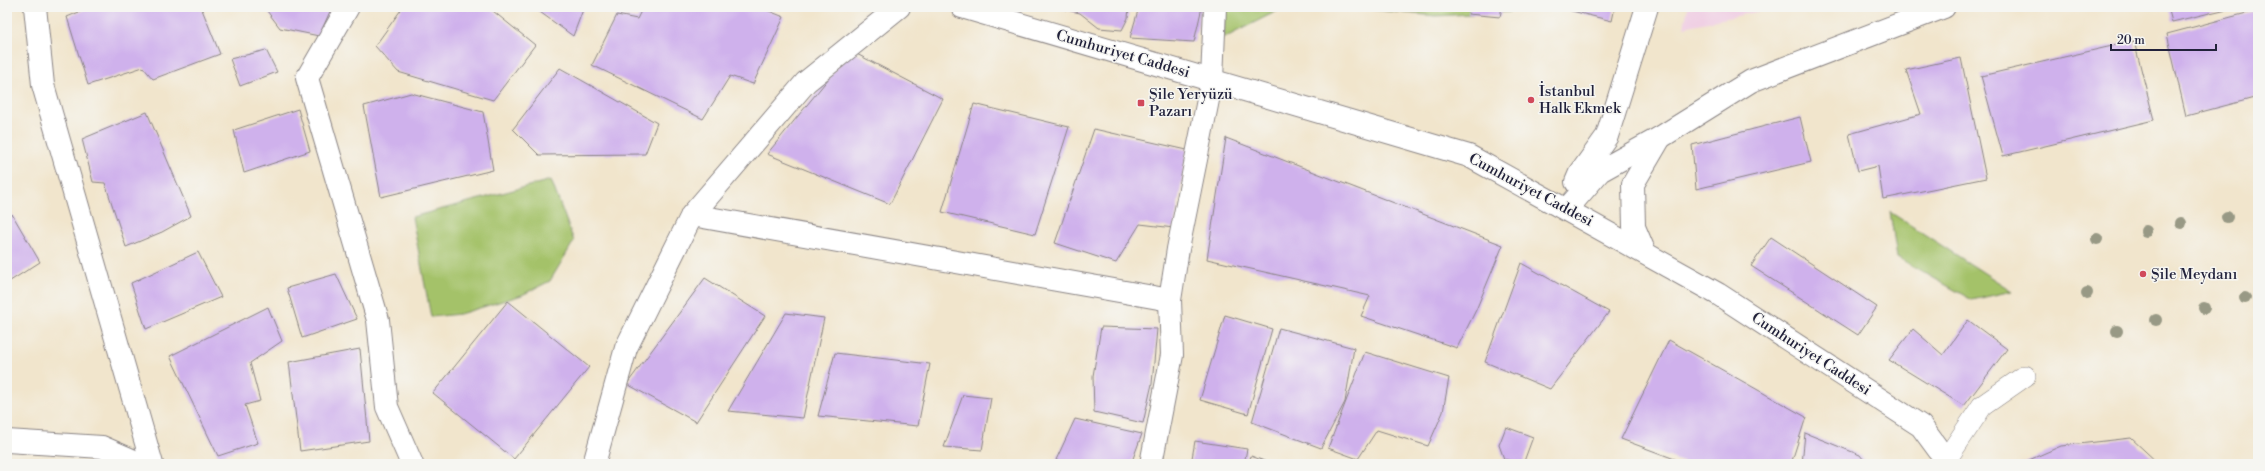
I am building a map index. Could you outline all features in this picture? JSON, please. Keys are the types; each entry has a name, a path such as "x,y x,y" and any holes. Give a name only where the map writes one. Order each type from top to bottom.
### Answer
{"street":[{"path":"35,7 43,85 152,464"},
{"path":"348,7 307,78 378,320 387,407 412,464"},
{"path":"594,464 626,348 692,215 806,82 899,7"},
{"name":"Cumhuriyet Caddesi","path":"962,7 1469,156 1718,294 1921,426 1947,462"},
{"path":"1151,464 1172,355 1170,300 1178,249 1212,80 1215,7"},
{"path":"1567,209 1579,175 1607,136 1647,7"},
{"path":"1567,209 1600,171 1661,137 1751,81 1944,7"},
{"path":"1644,253 1634,227 1633,184 1661,137"},
{"path":"692,215 1170,300"},
{"path":"7,441 102,446 141,464"}],"lane":[{"path":"1947,462 1982,406 2025,376"}],"shaded area":[{"path":"1688,7 1780,7 1684,27"}],"green space":[{"path":"1225,7 1285,7 1224,38"},
{"path":"1348,7 1510,7 1509,12 1435,16"},
{"path":"551,180 574,241 550,281 522,295 460,314 431,317 412,217"},
{"path":"1890,212 2012,291 1972,300 1897,257"}],"building":[{"path":"91,7 201,7 220,54 153,79 143,67 88,85 67,17"},
{"path":"264,7 332,7 319,36 280,28"},
{"path":"403,7 488,7 535,45 493,100 398,72 375,46"},
{"path":"533,7 584,7 573,36"},
{"path":"643,7 759,7 784,17 753,84 730,76 703,119 592,65 617,15 637,19"},
{"path":"1054,7 1129,7 1128,18 1122,30 1099,28 1080,13"},
{"path":"1139,7 1202,7 1194,42 1130,38"},
{"path":"1470,7 1502,7 1500,17 1468,14"},
{"path":"1556,7 1615,7 1612,21"},
{"path":"2168,7 2231,7 2231,8 2172,22"},
{"path":"2258,10 2258,97 2186,116 2167,34"},
{"path":"2134,41 2154,120 2003,156 1981,76"},
{"path":"266,50 277,72 240,86 230,59"},
{"path":"851,51 943,99 890,204 767,154"},
{"path":"1961,58 1986,178 1883,199 1878,166 1858,171 1849,134 1921,114 1906,70"},
{"path":"560,68 657,123 645,154 539,155 513,129"},
{"path":"411,93 483,112 493,170 381,197 364,106"},
{"path":"974,104 1069,127 1035,234 942,212"},
{"path":"298,109 310,151 244,173 234,130"},
{"path":"147,112 191,216 162,232 126,247 105,183 93,182 82,139"},
{"path":"1800,117 1811,162 1696,189 1692,145"},
{"path":"1094,129 1187,150 1174,228 1140,224 1116,263 1055,243"},
{"path":"1226,138 1503,245 1476,310 1457,348 1361,316 1370,296 1207,259"},
{"path":"12,214 40,262 7,283 7,218"},
{"path":"1771,237 1877,307 1858,335 1751,266"},
{"path":"198,252 221,297 146,329 131,283"},
{"path":"1521,263 1609,312 1550,389 1485,362"},
{"path":"336,274 357,319 302,338 287,288"},
{"path":"705,278 765,316 696,422 627,384"},
{"path":"508,301 589,367 514,459 433,393"},
{"path":"268,307 282,341 250,363 260,401 245,405 258,443 218,456 170,356"},
{"path":"786,313 824,318 803,418 728,411"},
{"path":"1225,315 1272,329 1248,414 1200,400"},
{"path":"1968,320 2007,349 1964,406 1889,360 1913,329 1943,355"},
{"path":"1101,327 1157,329 1152,384 1143,423 1094,412 1093,376"},
{"path":"1279,328 1354,348 1345,402 1321,448 1252,422"},
{"path":"1669,340 1806,417 1791,464 1688,464 1621,439"},
{"path":"360,349 369,441 300,451 289,362"},
{"path":"1365,352 1449,378 1443,412 1428,446 1377,430 1358,459 1328,448"},
{"path":"835,353 930,364 918,426 818,416"},
{"path":"963,395 991,398 982,450 944,447"},
{"path":"1075,419 1142,434 1131,464 1071,464 1056,460"},
{"path":"1506,427 1533,437 1523,464 1504,459 1499,445"},
{"path":"1805,433 1860,455 1867,464 1802,464"},
{"path":"2131,438 2159,464 2020,464 2061,446"},
{"path":"1195,441 1247,449 1244,464 1191,464"},
{"path":"1251,456 1272,464 1248,464"}],"place":[{"name":"İstanbul Halk Ekmek","path":"1531,100"},
{"name":"Şile Yeryüzü Pazarı","path":"1141,103"},
{"name":"Şile Meydanı","path":"2143,274"}]}
